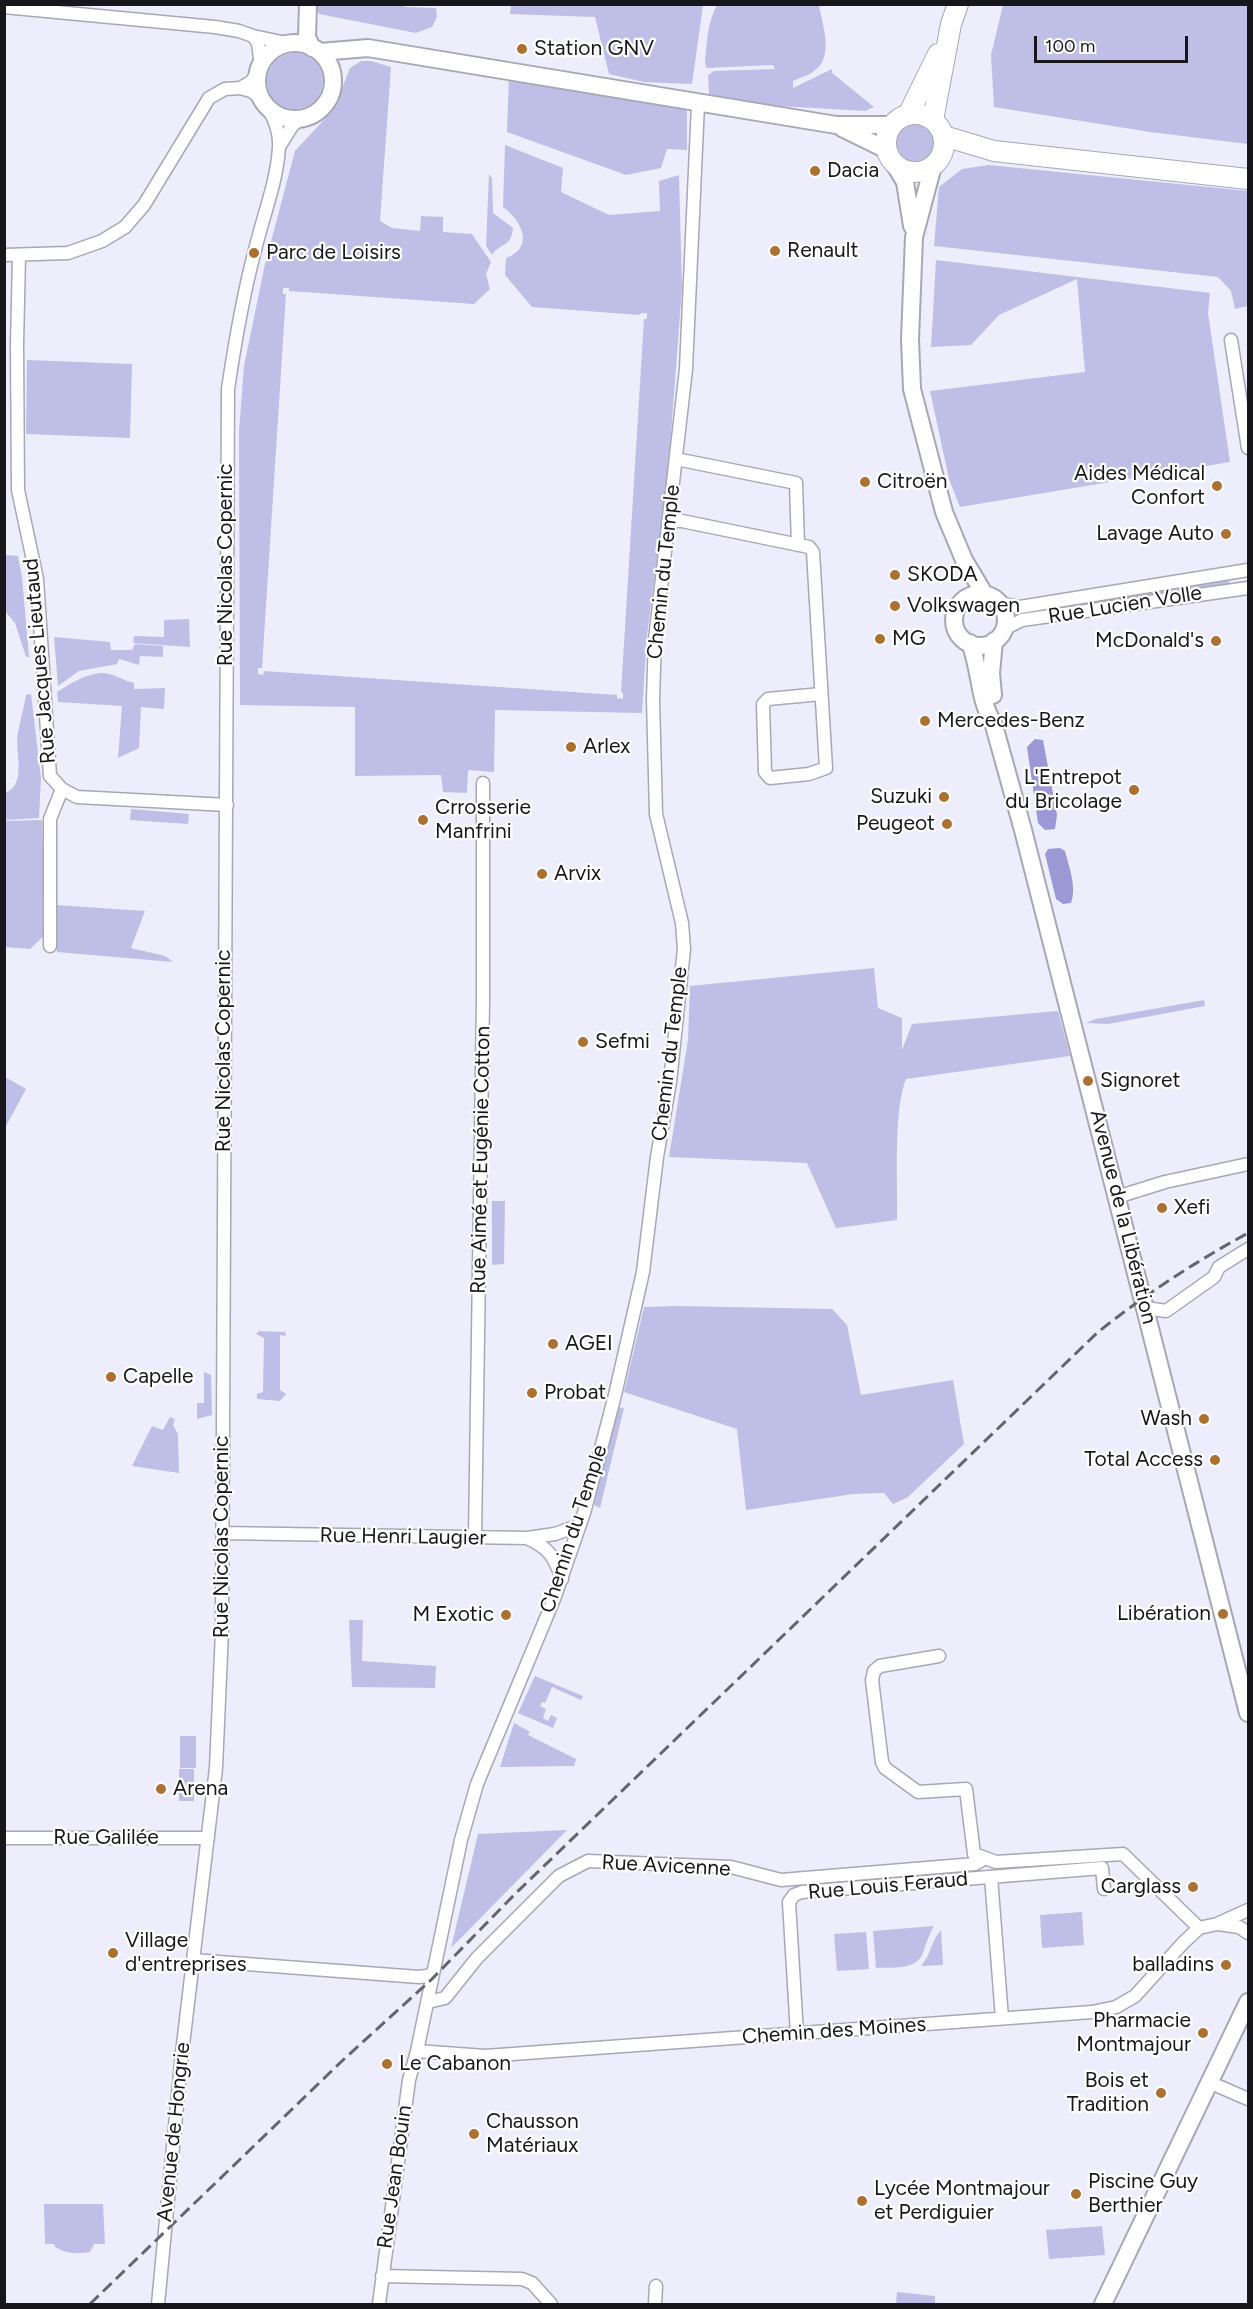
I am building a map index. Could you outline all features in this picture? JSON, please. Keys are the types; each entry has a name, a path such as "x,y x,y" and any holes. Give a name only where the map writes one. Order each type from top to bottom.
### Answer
{"main road":[{"path":"308,4 308,37 316,50 327,61 333,81 329,99 317,112 300,119 286,118 266,104 258,87 260,69 270,53 284,45 293,44 316,50 368,48 836,125 901,120 917,114 938,128 994,151"},
{"path":"958,4 951,24 901,120 886,141 890,156 904,182 914,237 910,339 912,389 937,488 954,539 961,572 963,600"},
{"path":"914,237 936,164 944,147 938,128 951,24"},
{"path":"293,44 307,26"},
{"path":"332,72 349,58 368,48"},
{"path":"836,125 890,156 908,171 925,171 960,155 994,151 1248,179"},
{"path":"954,539 973,578 992,599 1005,615 999,635 987,645 970,644 960,636 954,623 954,614 963,600 969,596 992,599"},
{"name":"Avenue de la Libération","path":"993,722 996,712 991,673 999,635"},
{"name":"Avenue de la Libération","path":"970,644 977,663 988,715 993,722 1118,1197 1248,1713"},
{"path":"1103,2304 1204,2095 1246,2018"},
{"path":"1114,2304 1218,2086 1216,2081 1225,2059"},
{"path":"1204,2095 1218,2086"},
{"path":"1159,2188 1166,2186 1173,2171 1180,2167"},
{"path":"1142,2246 1140,2241 1148,2222 1146,2215"},
{"path":"1120,2270 1127,2266 1137,2248 1142,2246"}],"street":[{"path":"4,7 35,7 214,27 293,44"},
{"path":"240,88 251,82 260,69 258,43 253,36"},
{"path":"4,255 68,253 102,241 125,227 144,205 209,98 225,89 240,88 251,92 266,104 275,121 279,147"},
{"name":"Chemin du Temple","path":"428,2002 462,1840 477,1784 562,1579 580,1525 615,1395 643,1272 657,1157 670,1082 684,949 682,923 656,814 653,699 656,639 688,331 698,104"},
{"path":"279,147 292,126 300,119"},
{"name":"Rue Nicolas Copernic","path":"193,1960 208,1838 218,1723 222,1630 228,389 236,334 274,177 279,147"},
{"name":"Rue Jacques Lieutaud","path":"20,255 17,345 18,490 37,579 50,776 62,789 78,797 227,805"},
{"path":"1231,340 1248,448"},
{"path":"676,459 796,483 798,544"},
{"path":"668,521 682,521 798,544 809,547 813,552 826,768 809,774 770,778 765,772 763,704 768,699 821,694"},
{"path":"992,599 1020,607 1248,569 1248,586"},
{"name":"Rue Lucien Volle","path":"999,635 1022,620 1248,586"},
{"name":"Rue Aimé et Eugénie Cotton","path":"475,1538 483,1000 483,783"},
{"path":"50,946 50,819 62,789"},
{"path":"1118,1197 1165,1182 1248,1164"},
{"path":"1151,1328 1166,1311 1214,1276 1219,1267 1248,1249"},
{"path":"1146,1308 1166,1311"},
{"name":"Rue Henri Laugier","path":"222,1533 527,1538 555,1534 580,1525"},
{"path":"527,1538 544,1546 555,1560 562,1579"},
{"path":"939,1656 880,1666 874,1671 872,1680 882,1762 885,1768 918,1792 966,1789 974,1854 996,1862 1123,1854 1199,1928 1216,1924 1248,1910"},
{"name":"Rue Galilée","path":"4,1838 208,1838"},
{"name":"Rue Avicenne","path":"428,2002 445,1998 477,1958 559,1876 588,1861 731,1867 781,1880 975,1864 985,1858"},
{"name":"Rue Louis Feraud","path":"797,2034 789,1902 794,1895 802,1892 1102,1868 1104,1889"},
{"path":"991,1877 1002,2018"},
{"path":"1216,1924 1239,1927 1248,1933"},
{"name":"Chemin des Moines","path":"417,2051 485,2056 1092,2012 1116,2007 1135,1996 1199,1928"},
{"path":"193,1960 419,1977 433,1976"},
{"name":"Avenue de Hongrie","path":"158,2304 163,2233 193,1960"},
{"name":"Rue Jean Bouin","path":"378,2304 409,2079 428,2002"},
{"path":"1218,2086 1248,2099"},
{"path":"382,2276 522,2279 532,2283 551,2304"},
{"path":"655,2304 656,2286"}],"shaded area":[{"path":"511,4 703,5 692,84 644,82 609,74 595,17 510,14"},
{"path":"314,5 404,5 405,7 436,8 437,17 432,27 416,33 319,14"},
{"path":"717,5 819,5 826,40 824,57 814,71 793,81 793,88 832,69 832,73 874,107 865,111 779,106 709,95 708,75 714,71 775,69 773,65 707,68 705,63 708,33"},
{"path":"1003,5 1248,5 1248,144 1150,132 994,107 991,55"},
{"path":"295,53 306,55 315,61 321,70 323,81 321,92 315,101 306,107 295,109 284,107 275,101 269,92 267,81 269,70 275,61 284,55"},
{"path":"361,61 371,61 391,67 380,221 392,228 420,231 421,216 443,217 443,232 472,234 491,262 486,274 490,289 474,304 289,291 289,288 283,288 283,294 286,294 262,668 258,668 258,674 263,675 264,671 617,695 617,698 623,699 621,692 644,319 647,319 647,313 640,315 532,307 505,275 506,258 515,253 523,241 516,219 503,207 505,145 563,168 561,192 609,215 660,211 659,181 679,175 682,288 668,473 647,635 642,713 495,710 494,772 468,770 467,793 443,792 441,775 355,776 355,707 240,705 239,431 244,366 265,264 295,151 334,109 350,68"},
{"path":"509,77 687,110 687,150 667,149 661,168 626,175 507,132"},
{"path":"915,122 923,123 930,128 935,135 935,151 930,158 923,163 915,164 907,163 900,158 895,151 894,143 895,135 900,128 907,123"},
{"path":"989,165 1248,191 1248,306 1235,309 1231,291 1218,277 934,246 939,187 962,169"},
{"path":"489,174 492,179 493,213 513,228 508,242 492,255 486,246"},
{"path":"936,260 1210,293 1208,313 1230,462 960,507 949,479 930,391 1085,372 1077,279 999,315 971,345 931,347"},
{"path":"27,360 132,364 130,438 26,434"},
{"path":"5,555 18,556 29,657 26,657 15,623 5,611"},
{"path":"1228,579 1230,585 1025,617 1023,611"},
{"path":"189,619 190,647 133,643 134,636 164,637 164,620"},
{"path":"54,637 110,642 111,650 132,650 135,644 163,646 163,657 140,656 139,665 119,659 117,664 79,671 58,686"},
{"path":"101,673 134,683 134,689 165,688 164,709 141,707 139,748 118,758 122,706 58,702 57,692 83,678"},
{"path":"31,694 41,778 39,818 5,820 5,793 12,789 18,775 18,733 26,695"},
{"path":"1035,739 1043,740 1057,815 1055,829 1045,830 1038,823 1027,747"},
{"path":"131,809 189,814 188,824 130,820"},
{"path":"42,820 46,934 30,949 5,947 4,821"},
{"path":"1060,848 1065,851 1072,877 1071,903 1063,904 1056,899 1045,854 1048,849"},
{"path":"56,905 145,911 131,948 165,956 173,962 57,952"},
{"path":"874,968 878,1008 902,1018 902,1050 912,1024 1058,1011 1070,1056 906,1079 899,1109 897,1220 836,1228 807,1163 669,1157 688,1040 690,986"},
{"path":"1204,1000 1205,1006 1108,1024 1086,1023 1096,1019"},
{"path":"5,1077 26,1089 5,1128"},
{"path":"492,1201 505,1201 504,1264 492,1265"},
{"path":"644,1307 832,1309 847,1325 861,1395 953,1380 964,1444 908,1497 893,1504 884,1493 853,1494 746,1510 737,1429 624,1392"},
{"path":"259,1331 285,1332 286,1336 280,1335 280,1390 286,1394 280,1401 257,1399 257,1394 263,1392 264,1338 256,1334"},
{"path":"204,1372 211,1375 212,1415 197,1419 197,1403 204,1403"},
{"path":"616,1407 624,1408 600,1508 594,1505"},
{"path":"170,1417 175,1419 173,1425 178,1434 179,1473 132,1466 152,1426 163,1430"},
{"path":"349,1620 363,1620 362,1661 436,1666 435,1688 352,1687"},
{"path":"535,1676 583,1696 581,1700 552,1687 545,1703 542,1702 540,1706 546,1709 543,1718 548,1721 551,1715 557,1718 553,1728 518,1713"},
{"path":"514,1723 530,1732 528,1735 576,1759 574,1766 500,1767"},
{"path":"180,1736 196,1736 196,1768 180,1768"},
{"path":"179,1769 194,1769 194,1801 179,1801"},
{"path":"567,1830 451,1948 478,1834"},
{"path":"1082,1912 1084,1945 1042,1948 1040,1915"},
{"path":"934,1926 920,1959 915,1963 903,1967 876,1968 873,1931"},
{"path":"941,1930 943,1965 921,1966 935,1939"},
{"path":"866,1932 869,1969 837,1971 834,1934"},
{"path":"44,2204 103,2204 105,2244 94,2244 90,2252 76,2253 59,2249 54,2244 45,2244"},
{"path":"1102,2226 1105,2255 1049,2259 1046,2230"},
{"path":"897,2292 935,2296 935,2304 896,2304"}],"railway":[{"path":"90,2304 343,2060 432,1979 515,1894 1097,1333 1170,1280 1248,1233"}],"place":[{"name":"Station GNV","path":"522,49"},
{"name":"Dacia","path":"815,171"},
{"name":"Renault","path":"775,251"},
{"name":"Parc de Loisirs","path":"254,253"},
{"name":"Citroën","path":"865,482"},
{"name":"Aides Médical Confort","path":"1217,486"},
{"name":"Lavage Auto","path":"1226,534"},
{"name":"SKODA","path":"895,575"},
{"name":"Volkswagen","path":"895,606"},
{"name":"MG","path":"880,639"},
{"name":"McDonald's","path":"1216,641"},
{"name":"Mercedes-Benz","path":"925,721"},
{"name":"Arlex","path":"571,747"},
{"name":"L'Entrepot du Bricolage","path":"1134,790"},
{"name":"Suzuki","path":"944,797"},
{"name":"Crrosserie Manfrini","path":"423,820"},
{"name":"Peugeot","path":"947,824"},
{"name":"Arvix","path":"542,874"},
{"name":"Sefmi","path":"583,1042"},
{"name":"Signoret","path":"1088,1081"},
{"name":"Xefi","path":"1162,1208"},
{"name":"AGEI","path":"553,1344"},
{"name":"Capelle","path":"111,1377"},
{"name":"Probat","path":"532,1393"},
{"name":"Wash","path":"1204,1419"},
{"name":"Total Access","path":"1215,1460"},
{"name":"Libération","path":"1223,1614"},
{"name":"M Exotic","path":"506,1615"},
{"name":"Arena","path":"161,1789"},
{"name":"Carglass","path":"1193,1887"},
{"name":"Village d'entreprises","path":"113,1953"},
{"name":"balladins","path":"1226,1965"},
{"name":"Pharmacie Montmajour","path":"1203,2033"},
{"name":"Le Cabanon","path":"387,2064"},
{"name":"Bois et Tradition","path":"1161,2093"},
{"name":"Chausson Matériaux","path":"474,2134"},
{"name":"Piscine Guy Berthier","path":"1076,2194"},
{"name":"Lycée Montmajour et Perdiguier","path":"862,2201"}]}
